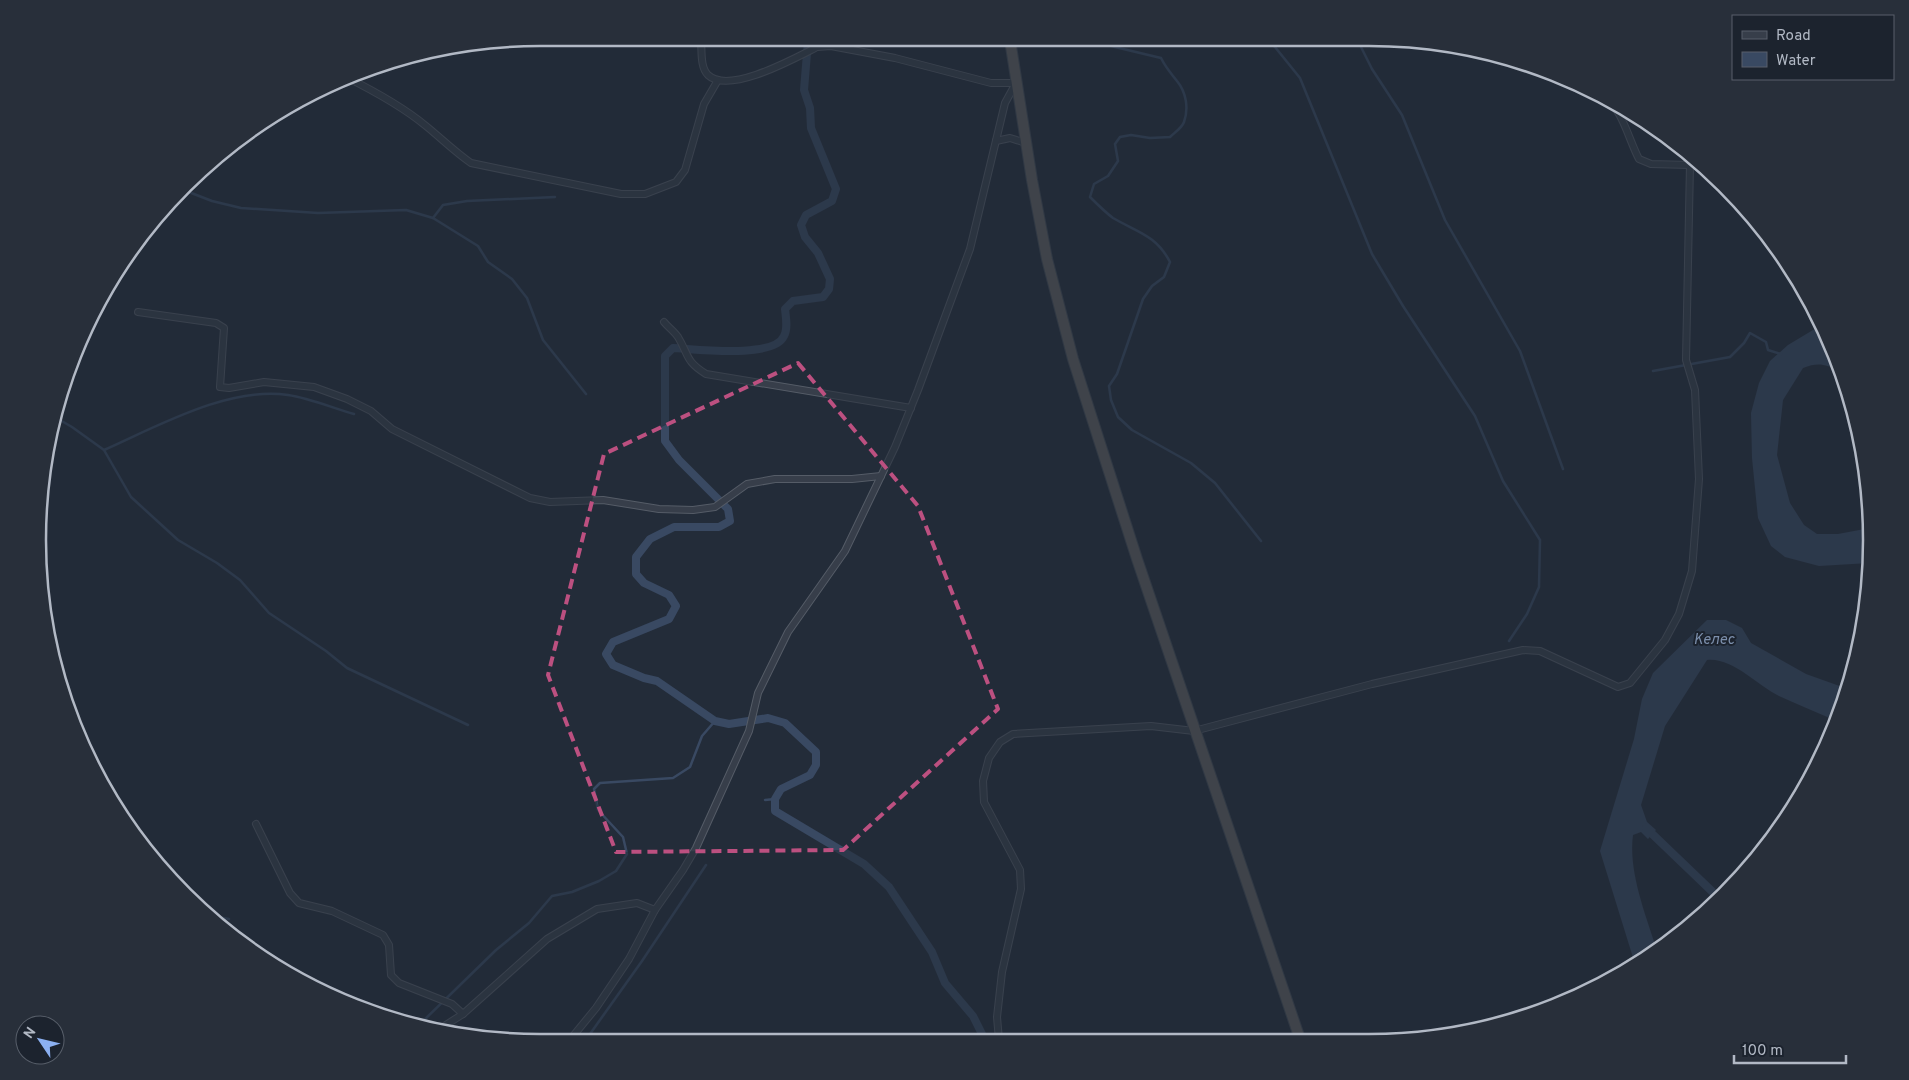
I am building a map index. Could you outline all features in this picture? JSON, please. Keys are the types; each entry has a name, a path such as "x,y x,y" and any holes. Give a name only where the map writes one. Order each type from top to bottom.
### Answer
{"highway":[{"path":"1011,46 1047,260 1073,359 1194,730 1298,1034"}],"street":[{"path":"575,1034 596,1008 630,959 655,910 684,870 696,848 749,731 758,693 788,632 845,551 881,476 911,408 970,249 1005,103 1016,82 991,83 895,58 831,46 817,47 741,80 718,80 708,74 703,63 701,46"},
{"path":"355,82 381,95 425,125 455,152 472,163 620,194 646,194 676,182 685,170 704,104 718,80"},
{"path":"998,1034 997,1017 1002,972 1021,889 1020,870 984,802 983,782 988,758 1000,742 1013,734 1151,726 1194,730 1372,684 1523,650 1540,651 1618,688 1630,683 1665,640 1679,614 1692,572 1699,479 1695,390 1686,360 1690,165 1651,164 1639,159 1619,114"},
{"path":"996,141 1010,138 1026,143"},
{"path":"138,312 216,323 224,328 220,387 229,388 264,382 314,387 347,399 371,411 392,429 530,498 550,502 603,500 659,509 693,510 715,507 747,484 766,481 881,476"},
{"path":"664,322 678,336 687,358 693,366 706,374 911,408"},
{"path":"256,824 290,893 299,903 332,911 383,935 388,945 391,976 399,983 452,1004 463,1014"},
{"path":"447,1024 463,1014 547,940 597,909 637,903 655,910"}],"highlighted area":[{"path":"798,363 918,506 998,709 843,850 616,852 548,675 604,454"}],"water":[{"path":"1815,330 1832,368 1813,365 1803,368 1783,400 1777,455 1790,503 1804,525 1817,534 1838,534 1863,529 1862,563 1819,566 1785,557 1771,546 1758,518 1752,458 1751,413 1759,383 1770,361 1788,345"},
{"name":"Келес","path":"1707,620 1726,620 1742,628 1751,643 1806,674 1841,686 1829,718 1779,696 1735,667 1716,660 1707,660 1665,726 1641,805 1647,822 1656,830 1648,839 1641,832 1633,835 1632,849 1635,878 1654,943 1633,957 1600,851 1634,739 1642,699 1653,673"}],"waterway":[{"path":"808,46 804,90 810,108 811,128 836,189 832,201 806,215 801,225 805,237 818,253 830,279 829,289 823,297 793,301 785,309 786,330 784,336 777,343 766,348 733,351 673,348 665,356 665,441 679,460 728,509 730,521 719,527 674,527 650,539 636,557 636,574 644,583 669,595 676,606 669,619 613,642 606,654 613,665 644,678 657,681 715,721 729,724 768,718 785,723 816,752 816,765 810,775 781,789 775,799 775,811 864,864 889,887 932,952 945,983 973,1016 982,1034"},
{"path":"1112,46 1161,58 1180,85 1184,95 1186,117 1180,128 1170,137 1150,138 1131,135 1120,137 1115,144 1118,161 1108,176 1094,184 1090,197 1113,218 1152,240 1165,253 1170,262 1164,277 1152,286 1143,299 1117,374 1109,386 1111,400 1118,417 1132,430 1191,463 1215,483 1261,541"},
{"path":"1274,46 1300,78 1372,254 1403,306 1475,416 1503,481 1540,540 1539,587 1527,614 1509,641"},
{"path":"1360,46 1372,69 1402,115 1445,220 1520,351 1563,469"},
{"path":"190,192 212,201 241,208 318,213 406,210 433,218 478,246 488,262 512,279 527,298 543,340 586,394"},
{"path":"433,218 443,205 467,201 555,197"},
{"path":"1653,371 1730,357 1744,343 1750,333 1766,342 1768,350 1781,354"},
{"path":"104,450 194,410 242,396 265,394 296,396 354,414"},
{"path":"61,421 104,450 131,497 178,540 217,563 240,580 269,613 326,651 347,668 468,725"},
{"path":"424,1020 496,950 529,923 552,896 572,892 599,881 616,871 627,854 623,837 598,810 594,789 600,783 673,778 690,767 702,736 715,721"},
{"path":"765,800 775,799"},
{"path":"1646,828 1714,893"},
{"path":"590,1034 642,961 706,865"},
{"path":"222,918 229,919"}]}
